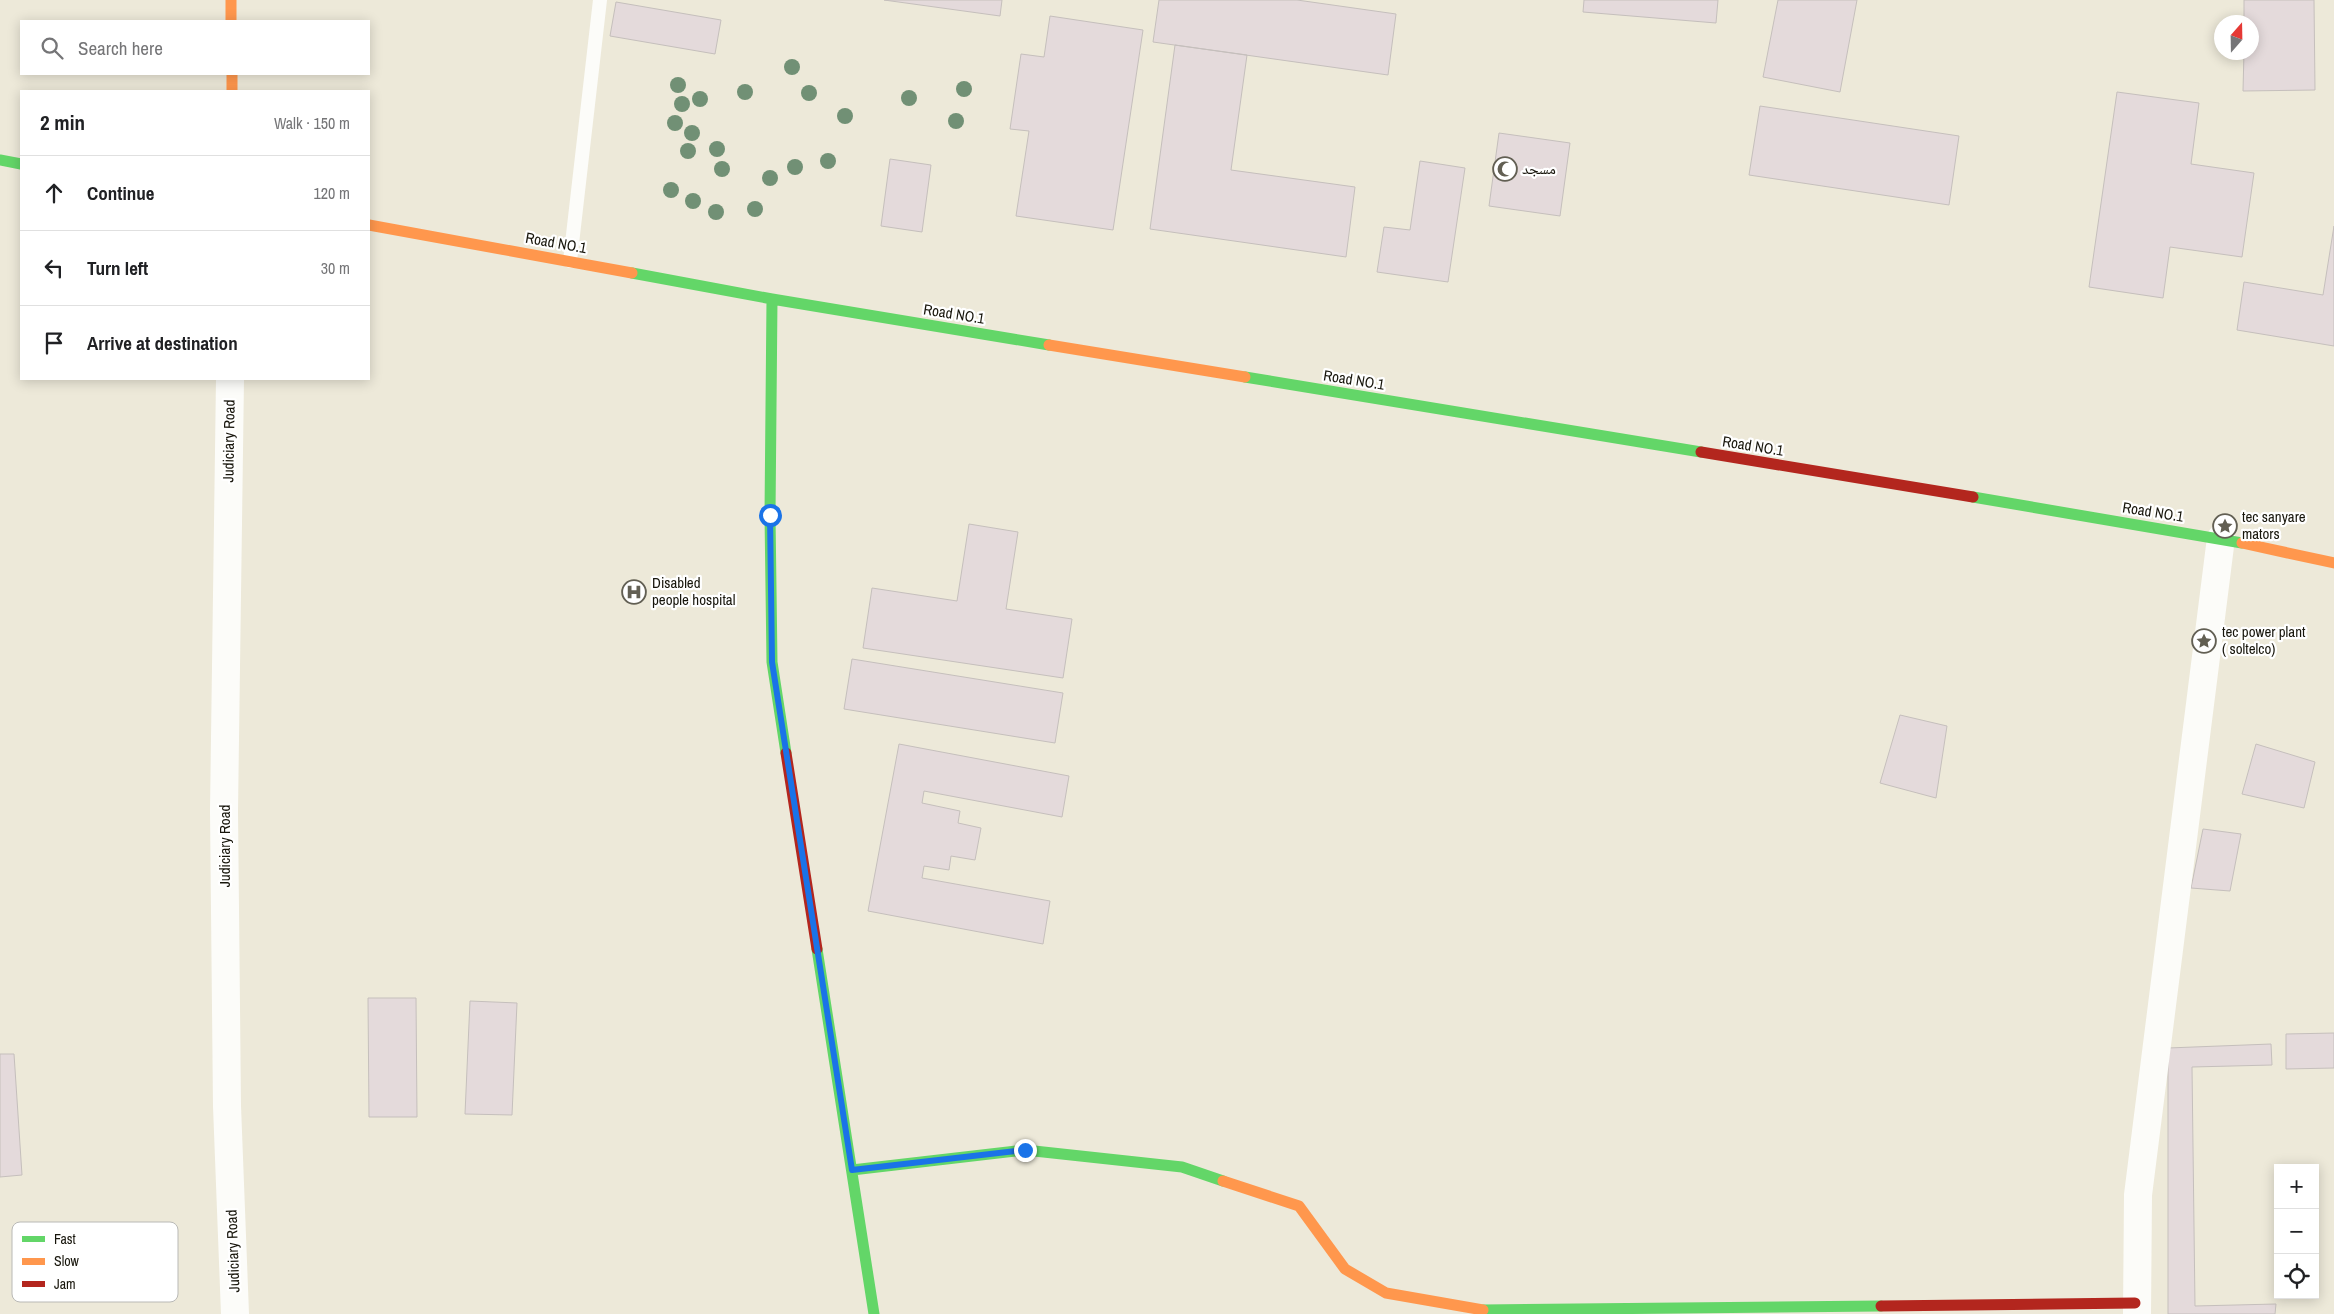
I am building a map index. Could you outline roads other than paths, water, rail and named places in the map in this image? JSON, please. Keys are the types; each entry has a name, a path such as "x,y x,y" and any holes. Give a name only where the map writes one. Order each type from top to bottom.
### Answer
{"main road":[{"path":"231,0 231,20"},
{"path":"232,75 232,90"},
{"path":"0,160 20,164"},
{"name":"Road NO.1","path":"370,225 570,260 772,300 2221,538 2334,563"},
{"path":"772,300 770,515 772,662 874,1314"},
{"path":"852,1170 1025,1150 1182,1167 1298,1206 1345,1269 1386,1293 1485,1310 2136,1309"}],"street":[{"name":"Judiciary Road","path":"230,380 224,811 227,1106 236,1314"},
{"path":"2136,1309 2138,1195 2221,538"}],"lane":[{"path":"570,260 600,0"}],"place":[{"name":"مسجد","path":"1505,169"},
{"name":"tec sanyare mators","path":"2225,526"},
{"name":"Disabled people hospital","path":"634,592"},
{"name":"tec power plant ( soltelco)","path":"2204,641"}]}
